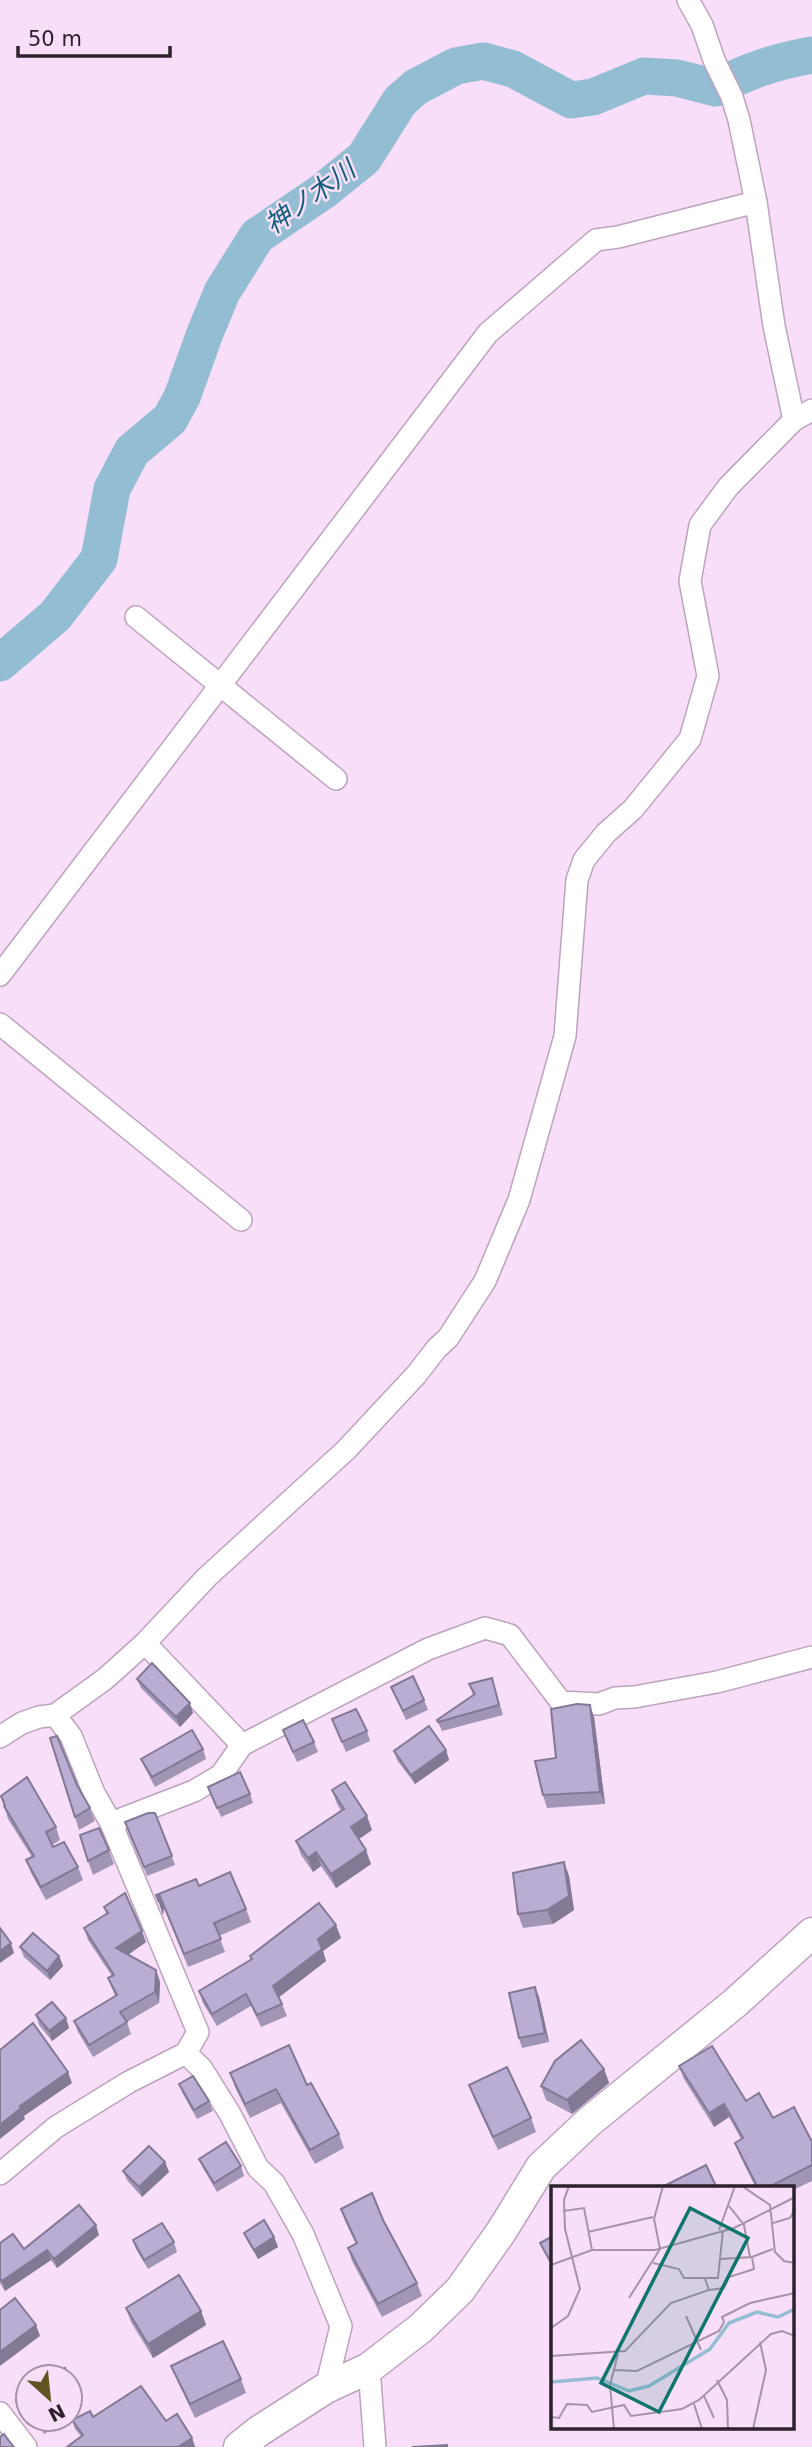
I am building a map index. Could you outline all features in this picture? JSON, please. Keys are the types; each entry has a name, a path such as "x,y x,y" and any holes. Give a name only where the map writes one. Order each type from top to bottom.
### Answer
{"street":[{"path":"0,1737 22,1723 55,1715 105,1679 145,1643 207,1577 345,1450 408,1385 448,1338 485,1281 519,1200 565,1036 577,880 584,860 606,833 632,809 690,739 701,706 708,676 691,581 701,525 728,487 803,415 774,326 756,202 733,97 714,60 702,24 688,0"},
{"path":"0,975 488,334 596,240 618,237 756,202"},
{"path":"136,617 336,779"},
{"path":"0,1024 241,1220"},
{"path":"111,1823 194,1791 221,1775 242,1745 428,1649 485,1628 510,1635 561,1702 599,1704 615,1698 718,1682 812,1657"},
{"path":"145,1643 242,1745"},
{"path":"0,2174 56,2127 129,2082 186,2053 198,2032 111,1823 94,1793 71,1736 55,1715"},
{"path":"239,2447 326,2388 369,2368 422,2328 460,2290 501,2232 541,2167 590,2121 735,2003 812,1933"},
{"path":"186,2053 202,2069 230,2114 258,2168 274,2183 307,2246 341,2326 326,2388"},
{"path":"369,2368 375,2447"},
{"path":"0,2413 26,2447"}],"building":[{"path":"152,1663 190,1703 176,1717 137,1679"},
{"path":"413,1676 424,1700 403,1711 391,1687"},
{"path":"492,1678 499,1705 438,1722 437,1720 475,1694 469,1684"},
{"path":"577,1704 590,1705 600,1792 543,1795 535,1761 556,1758 551,1709"},
{"path":"356,1709 367,1731 342,1742 332,1719"},
{"path":"303,1720 314,1742 293,1752 283,1730"},
{"path":"429,1726 446,1750 411,1775 394,1751"},
{"path":"192,1730 203,1749 152,1777 141,1759"},
{"path":"57,1736 77,1785 90,1808 75,1817 50,1738"},
{"path":"240,1772 250,1794 217,1808 208,1787"},
{"path":"27,1777 56,1827 46,1832 53,1847 64,1842 78,1867 41,1887 26,1860 34,1856 4,1806 1,1796"},
{"path":"345,1782 367,1816 351,1827 366,1850 331,1874 316,1852 308,1858 296,1841 344,1809 332,1790"},
{"path":"155,1813 172,1856 144,1867 125,1822"},
{"path":"99,1828 109,1850 88,1861 80,1835"},
{"path":"564,1862 569,1896 547,1910 518,1914 513,1873"},
{"path":"230,1872 246,1909 214,1923 221,1939 184,1954 159,1894 159,1902 156,1895 196,1879 199,1886"},
{"path":"125,1893 142,1931 116,1948 156,1970 155,1992 120,2012 127,2022 89,2045 74,2021 117,1995 108,1978 114,1975 84,1928 108,1913 104,1907"},
{"path":"319,1903 336,1925 318,1939 322,1949 273,1986 282,2004 257,2015 246,1994 212,2014 199,1991 252,1959 250,1956"},
{"path":"0,1928 11,1943 0,1951"},
{"path":"33,1933 59,1956 47,1971 20,1947"},
{"path":"535,1987 545,2033 519,2038 509,1993"},
{"path":"52,2002 66,2018 49,2031 36,2015"},
{"path":"33,2023 68,2072 20,2106 21,2108 0,2125 0,2050"},
{"path":"581,2040 604,2069 567,2100 541,2086 555,2061"},
{"path":"289,2045 307,2085 311,2083 339,2134 310,2150 276,2089 245,2104 230,2073"},
{"path":"712,2046 746,2101 759,2093 773,2118 794,2107 812,2142 812,2165 771,2186 757,2186 735,2143 743,2138 724,2104 709,2113 679,2066"},
{"path":"507,2067 531,2118 493,2137 469,2085"},
{"path":"193,2076 209,2101 194,2110 179,2084"},
{"path":"226,2142 241,2166 214,2183 199,2159"},
{"path":"149,2146 165,2162 139,2187 123,2171"},
{"path":"706,2165 716,2186 664,2186"},
{"path":"372,2193 383,2220 417,2283 378,2304 348,2248 357,2243 341,2209"},
{"path":"79,2205 96,2225 54,2259 47,2250 2,2281 0,2243 13,2234 24,2249"},
{"path":"264,2220 274,2237 254,2250 244,2233"},
{"path":"162,2223 174,2242 144,2260 133,2240"},
{"path":"551,2237 551,2262 540,2243"},
{"path":"179,2275 201,2311 148,2344 126,2308"},
{"path":"15,2298 36,2325 0,2352 0,2310"},
{"path":"223,2341 241,2379 190,2404 171,2366"},
{"path":"141,2386 166,2421 177,2414 192,2438 178,2447 67,2447 83,2435 84,2414 90,2411 93,2417"},
{"path":"4,2434 14,2447 0,2447 0,2437"},
{"path":"447,2445 447,2447 412,2447"}],"waterway":[{"name":"神ノ木川","path":"0,663 55,616 99,559 112,489 132,451 170,419 182,397 222,292 257,236 322,192 364,158 400,101 416,87 456,66 483,61 513,69 571,100 593,97 644,76 677,78 716,88 762,67 812,55"}]}
